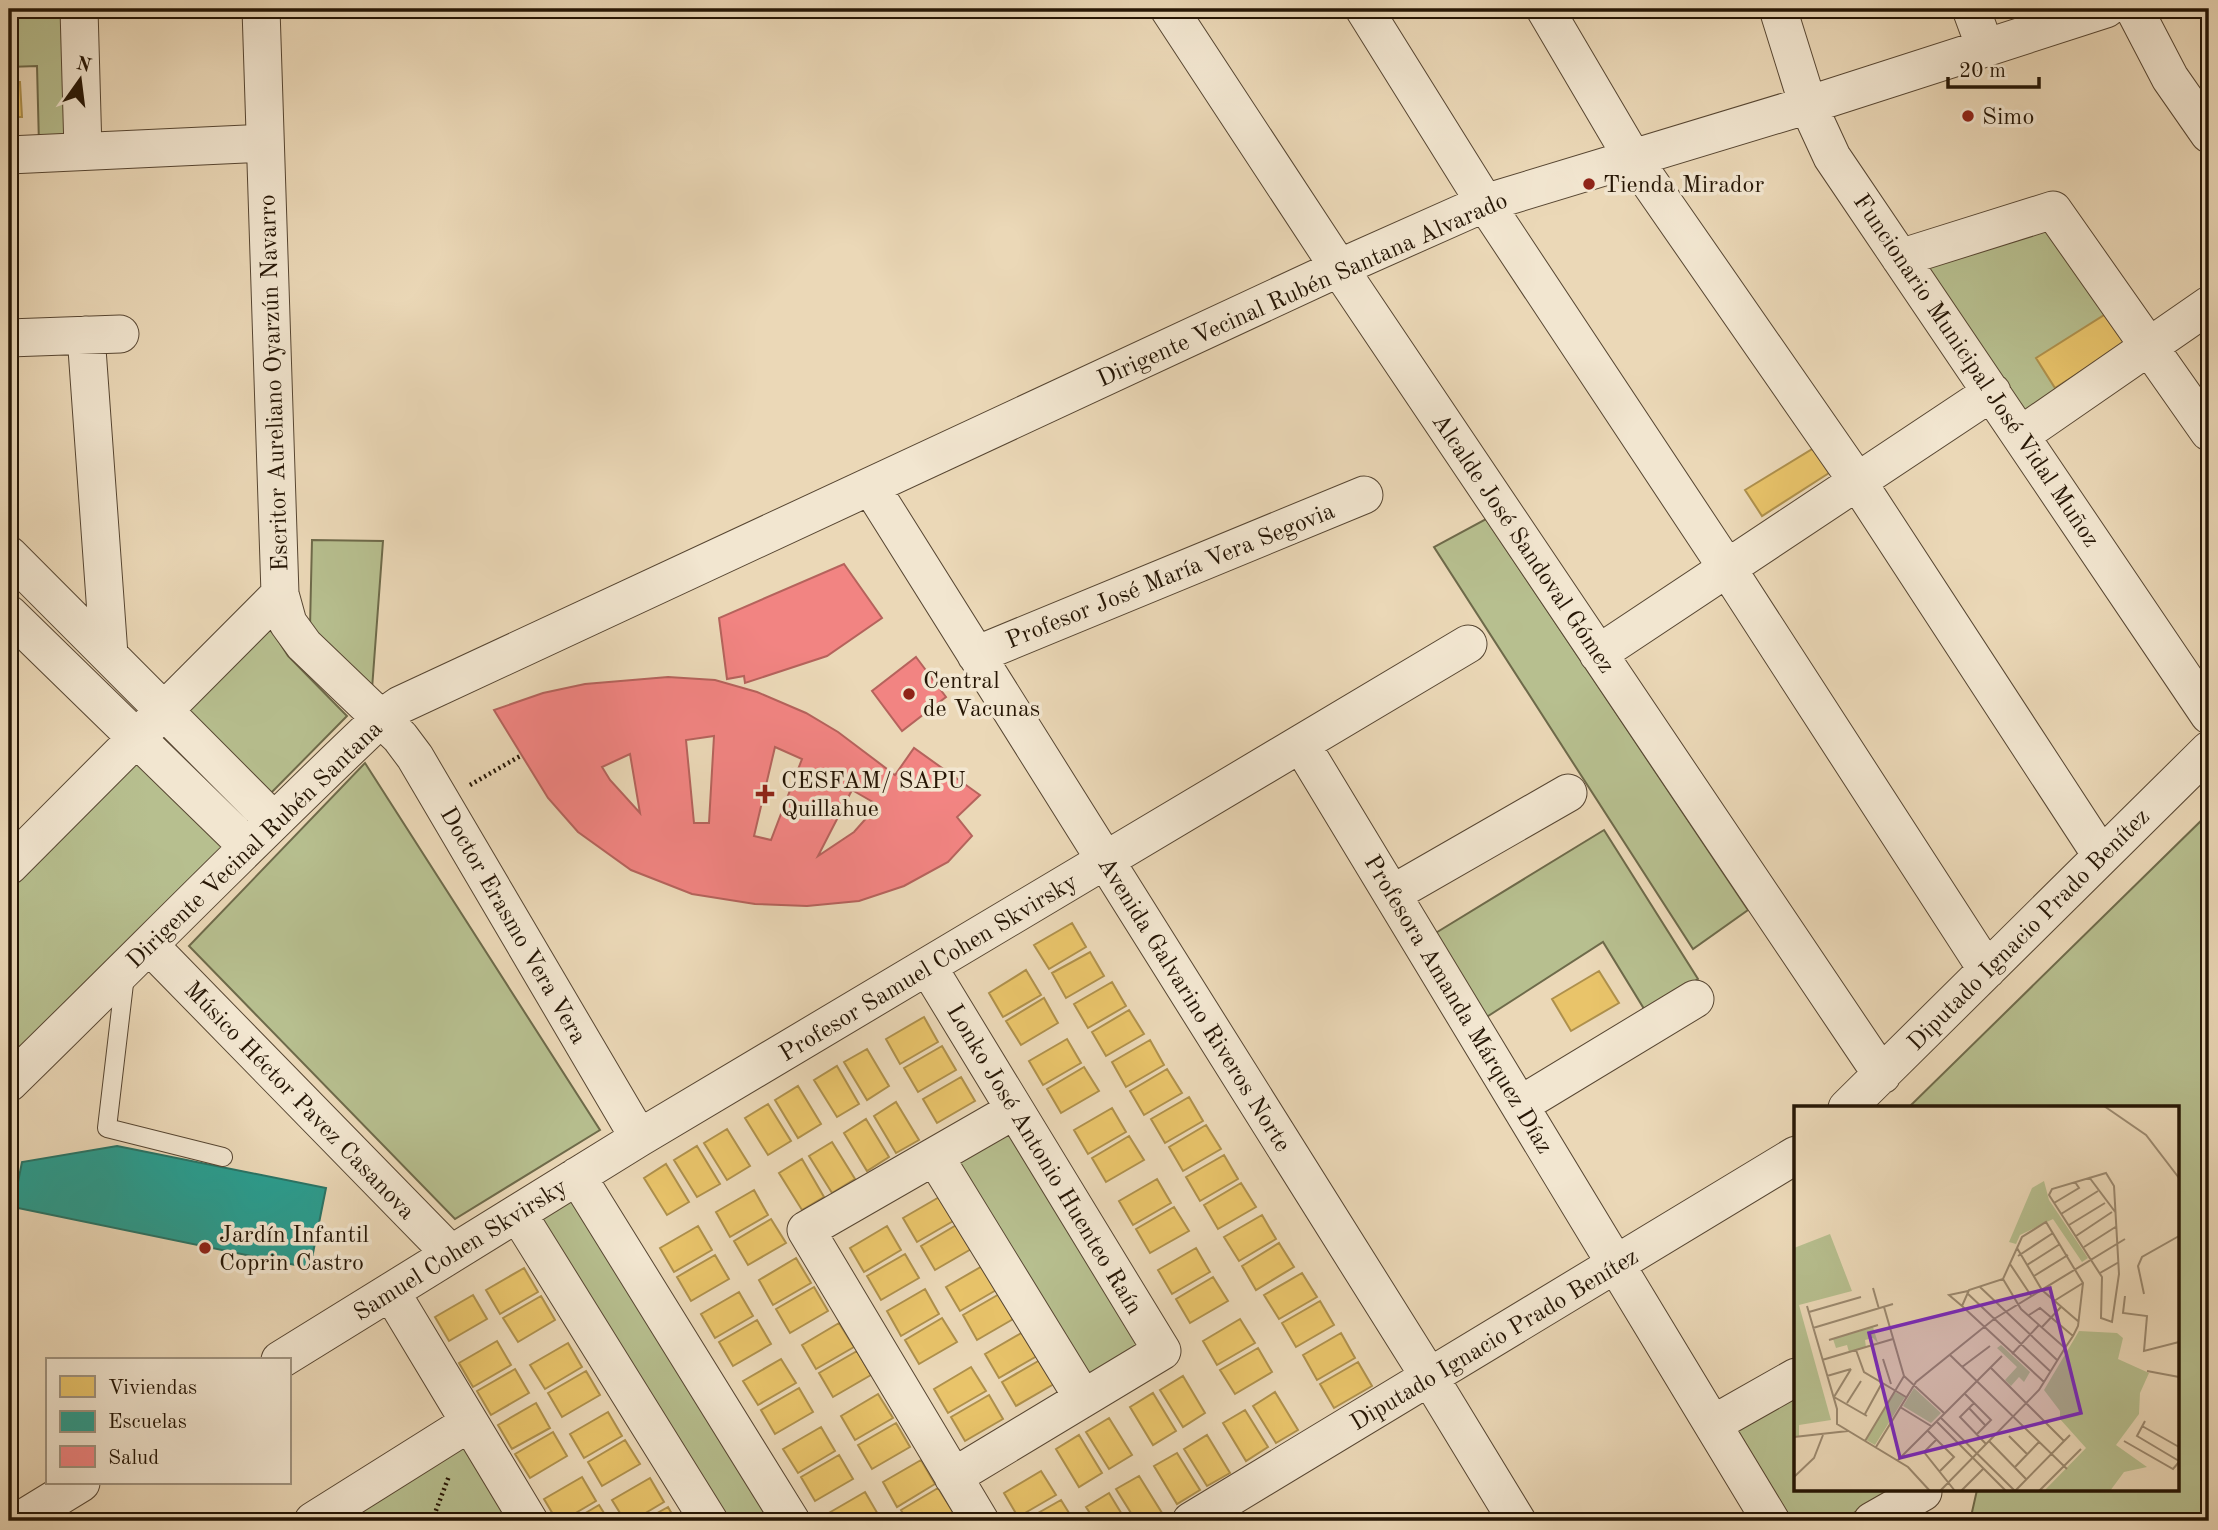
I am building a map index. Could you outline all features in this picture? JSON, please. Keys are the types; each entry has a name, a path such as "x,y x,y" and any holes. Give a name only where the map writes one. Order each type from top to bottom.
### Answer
{"street":[{"path":"79,9 83,151"},
{"name":"Escritor Aureliano Oyarzún Navarro","path":"261,9 280,594 288,623 304,645 380,719"},
{"name":"Alcalde José Sandoval Gómez","path":"1169,9 1339,268 1882,1075"},
{"path":"1364,9 1485,202 1727,568 1987,970"},
{"path":"1545,9 1632,157 1857,481 2101,855"},
{"name":"Funcionario Municipal José Vidal Muñoz","path":"1778,9 1808,105 1832,157 2209,715"},
{"path":"1971,9 1985,47"},
{"name":"Dirigente Vecinal Rubén Santana Alvarado","path":"871,487 1485,202 1808,105 2106,9"},
{"path":"2134,9 2170,78 2209,134"},
{"path":"9,155 265,143"},
{"path":"1900,258 2053,210 2209,432"},
{"path":"2021,435 2209,305"},
{"path":"9,338 103,334 109,655"},
{"path":"1598,654 1992,392"},
{"name":"Avenida Galvarino Riveros Norte","path":"871,487 1517,1521"},
{"name":"Dirigente Vecinal Rubén Santana","path":"9,1083 273,820 380,719 400,705 871,487"},
{"name":"Profesor José María Vera Segovia","path":"976,655 1364,495"},
{"path":"9,555 273,820"},
{"path":"9,866 280,594"},
{"path":"10,617 247,846"},
{"name":"Profesor Samuel Cohen Skvirsky","path":"639,1138 1468,644"},
{"name":"Doctor Erasmo Vera Vera","path":"380,719 400,737 415,757 639,1138"},
{"name":"Profesora Amanda Márquez Díaz","path":"1301,744 1772,1521"},
{"name":"Diputado Ignacio Prado Benítez","path":"1849,1106 2209,750"},
{"path":"1392,894 1568,793"},
{"name":"Músico Héctor Pavez Casanova","path":"138,957 451,1254"},
{"name":"Lonko José Antonio Huenteo Raín","path":"928,968 1162,1350 1083,1398"},
{"path":"1520,1105 1695,999"},
{"path":"980,1521 806,1230 1016,1111"},
{"name":"Samuel Cohen Skvirsky","path":"283,1358 639,1138"},
{"path":"935,1157 1083,1398 953,1477"},
{"name":"Diputado Ignacio Prado Benítez","path":"1191,1521 1794,1157"},
{"path":"577,1177 791,1521"},
{"path":"518,1214 709,1521"},
{"path":"391,1292 529,1521"},
{"path":"1713,1424 1794,1378"},
{"path":"313,1521 470,1423"},
{"path":"19,1521 79,1484"},
{"path":"1872,1521 1923,1492"}],"lane":[{"path":"138,957 107,1128 223,1157"}],"path":[{"path":"442,801 522,755"}],"green space":[{"path":"9,9 69,9 73,143 39,145 37,66 9,67"},
{"path":"2052,212 2147,345 2022,433 1903,259"},
{"path":"1486,519 1748,910 1693,949 1434,547"},
{"path":"312,540 383,541 372,689 310,627"},
{"path":"268,624 288,656 347,716 268,796 187,713"},
{"path":"136,756 229,846 9,1066 9,883"},
{"path":"365,763 600,1130 455,1219 189,946"},
{"path":"2209,813 2209,1521 1970,1521 1977,1492 2180,1492 2180,1106 1910,1106"},
{"path":"1604,830 1698,979 1646,1012 1603,942 1485,1018 1434,934"},
{"path":"1010,1130 1142,1346 1087,1378 955,1162"},
{"path":"574,1189 780,1521 717,1521 531,1217"},
{"path":"1794,1396 1794,1492 1893,1492 1839,1521 1792,1521 1737,1430"},
{"path":"467,1435 519,1521 330,1521"}],"building: Viviendas":[{"path":"9,82 20,82 22,117 9,117"},
{"path":"2109,312 2127,342 2055,388 2036,358"},
{"path":"1814,448 1829,473 1762,516 1745,490"},
{"path":"1072,923 1086,947 1049,969 1034,945"},
{"path":"1090,952 1104,976 1066,998 1052,973"},
{"path":"1026,970 1041,995 1003,1017 989,993"},
{"path":"1599,971 1619,1003 1571,1031 1552,999"},
{"path":"1112,982 1126,1006 1088,1028 1074,1004"},
{"path":"1044,998 1058,1023 1021,1045 1006,1021"},
{"path":"1129,1010 1144,1034 1106,1056 1092,1032"},
{"path":"924,1017 938,1042 900,1064 886,1039"},
{"path":"1067,1039 1081,1063 1043,1085 1029,1061"},
{"path":"1150,1040 1164,1065 1126,1087 1112,1062"},
{"path":"942,1046 956,1070 918,1092 904,1068"},
{"path":"867,1049 889,1086 867,1100 844,1062"},
{"path":"837,1066 859,1104 837,1117 814,1080"},
{"path":"1084,1067 1099,1091 1061,1113 1047,1089"},
{"path":"1167,1069 1182,1093 1144,1115 1130,1091"},
{"path":"961,1077 975,1101 937,1123 923,1099"},
{"path":"798,1086 821,1124 798,1138 775,1100"},
{"path":"1189,1097 1203,1121 1165,1143 1151,1119"},
{"path":"896,1102 919,1140 896,1153 874,1116"},
{"path":"768,1104 791,1141 768,1155 745,1118"},
{"path":"1112,1108 1126,1132 1088,1154 1074,1130"},
{"path":"866,1119 889,1157 867,1171 844,1133"},
{"path":"1206,1125 1221,1149 1183,1171 1169,1147"},
{"path":"727,1129 750,1166 727,1180 704,1143"},
{"path":"1129,1136 1144,1160 1106,1182 1092,1158"},
{"path":"832,1142 855,1179 832,1193 809,1156"},
{"path":"697,1146 720,1184 697,1197 674,1160"},
{"path":"1224,1155 1238,1179 1200,1201 1186,1177"},
{"path":"802,1159 824,1197 802,1210 779,1173"},
{"path":"666,1164 689,1202 667,1215 644,1178"},
{"path":"1157,1179 1171,1203 1133,1225 1119,1201"},
{"path":"1241,1183 1256,1207 1218,1229 1204,1205"},
{"path":"754,1190 768,1215 730,1237 716,1212"},
{"path":"941,1196 955,1220 917,1242 903,1218"},
{"path":"1174,1207 1189,1231 1150,1253 1136,1229"},
{"path":"1262,1215 1276,1239 1239,1261 1224,1237"},
{"path":"771,1219 786,1243 748,1265 734,1241"},
{"path":"958,1224 973,1248 935,1270 921,1246"},
{"path":"698,1226 712,1250 674,1272 660,1248"},
{"path":"887,1226 901,1250 864,1272 850,1248"},
{"path":"1279,1243 1294,1267 1256,1290 1242,1266"},
{"path":"1196,1248 1210,1272 1172,1294 1158,1270"},
{"path":"905,1254 919,1278 881,1300 867,1276"},
{"path":"715,1255 729,1279 691,1301 677,1277"},
{"path":"796,1258 811,1283 773,1305 759,1280"},
{"path":"984,1265 998,1289 960,1311 946,1287"},
{"path":"524,1268 538,1292 500,1314 486,1290"},
{"path":"1302,1273 1317,1297 1279,1319 1264,1295"},
{"path":"1213,1277 1228,1301 1190,1323 1176,1299"},
{"path":"814,1287 828,1311 790,1333 776,1309"},
{"path":"925,1289 939,1314 901,1336 887,1311"},
{"path":"739,1292 753,1316 715,1338 701,1314"},
{"path":"1001,1293 1015,1318 977,1340 963,1315"},
{"path":"473,1295 487,1319 449,1341 435,1317"},
{"path":"541,1296 555,1320 518,1342 503,1318"},
{"path":"1320,1301 1334,1325 1296,1347 1282,1323"},
{"path":"942,1318 957,1342 919,1364 905,1340"},
{"path":"1240,1319 1255,1343 1217,1365 1203,1341"},
{"path":"757,1320 771,1344 733,1366 719,1342"},
{"path":"839,1323 854,1347 816,1369 802,1345"},
{"path":"1023,1332 1037,1356 999,1378 985,1354"},
{"path":"1341,1333 1355,1358 1317,1380 1303,1355"},
{"path":"497,1341 511,1365 473,1387 459,1363"},
{"path":"568,1343 582,1367 545,1389 530,1365"},
{"path":"1258,1348 1272,1372 1235,1394 1220,1370"},
{"path":"857,1351 871,1375 833,1397 819,1373"},
{"path":"781,1359 796,1383 758,1405 743,1381"},
{"path":"1040,1360 1054,1384 1016,1406 1002,1382"},
{"path":"1358,1362 1372,1386 1334,1408 1320,1384"},
{"path":"971,1367 986,1391 948,1413 934,1389"},
{"path":"515,1369 529,1393 491,1415 477,1391"},
{"path":"586,1371 600,1395 562,1417 548,1393"},
{"path":"1183,1376 1205,1413 1183,1427 1160,1390"},
{"path":"799,1388 813,1412 775,1434 761,1410"},
{"path":"1275,1392 1298,1430 1276,1443 1253,1406"},
{"path":"1153,1393 1176,1431 1153,1445 1130,1407"},
{"path":"878,1394 893,1418 855,1440 841,1416"},
{"path":"989,1395 1003,1419 965,1441 951,1417"},
{"path":"536,1403 550,1428 512,1449 498,1425"},
{"path":"1245,1410 1268,1447 1246,1461 1223,1423"},
{"path":"608,1412 622,1436 584,1458 570,1434"},
{"path":"1109,1418 1132,1455 1109,1469 1086,1432"},
{"path":"896,1423 910,1447 872,1469 858,1445"},
{"path":"821,1427 835,1451 798,1473 783,1449"},
{"path":"553,1432 567,1456 530,1478 515,1454"},
{"path":"1079,1435 1102,1473 1079,1487 1056,1449"},
{"path":"1207,1435 1230,1473 1207,1486 1184,1449"},
{"path":"625,1440 640,1464 602,1486 588,1462"},
{"path":"1177,1453 1200,1490 1177,1504 1154,1466"},
{"path":"839,1455 853,1479 815,1501 801,1477"},
{"path":"921,1460 935,1484 897,1507 883,1482"},
{"path":"1041,1471 1056,1495 1018,1517 1004,1493"},
{"path":"1139,1476 1162,1513 1149,1521 1136,1521 1116,1489"},
{"path":"582,1477 596,1501 562,1521 557,1521 544,1499"},
{"path":"650,1478 664,1502 632,1521 625,1521 612,1500"},
{"path":"938,1488 953,1512 937,1521 907,1521 901,1510"},
{"path":"865,1492 879,1516 870,1521 831,1521 827,1514"},
{"path":"1109,1493 1126,1521 1095,1521 1086,1507"},
{"path":"1061,1500 1074,1521 1024,1521"},
{"path":"599,1505 609,1521 572,1521"},
{"path":"668,1507 676,1521 643,1521"}],"building: Escuelas":[{"path":"117,1146 326,1188 310,1268 13,1207 22,1162"}],"building: Salud":[{"path":"844,564 882,618 827,656 745,683 744,676 727,679 719,618"},
{"name":"Central de Vacunas","path":"916,657 946,697 902,731 872,691"},
{"path":"668,677 715,680 757,692 806,713 838,732 895,775 914,748 980,795 957,817 972,836 948,862 904,886 859,901 807,906 755,904 692,894 631,870 578,832 548,798 494,710 543,693 585,684","holes":["714,736 709,823 694,823 686,740","775,747 802,759 771,840 754,836","630,754 640,813 610,780 602,767","852,790 878,805 854,832 818,856"]}],"place":[{"name":"Simo","path":"1968,116"},
{"name":"Tienda Mirador","path":"1589,184"},
{"name":"Central de Vacunas","path":"909,694"},
{"name":"CESFAM/ SAPU Quillahue","path":"765,794"},
{"name":"Jardín Infantil Coprin Castro","path":"205,1248"}]}
